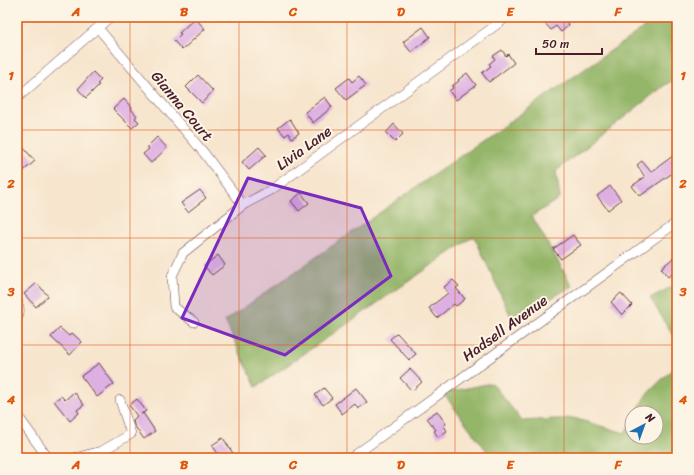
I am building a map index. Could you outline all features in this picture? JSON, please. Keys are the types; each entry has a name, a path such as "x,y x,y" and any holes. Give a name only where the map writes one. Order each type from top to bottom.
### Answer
{"street":[{"path":"17,98 110,17"},
{"name":"Livia Lane","path":"194,322 174,306 172,276 184,253 243,205 271,190 507,17"},
{"name":"Gianna Court","path":"98,28 204,153 243,205"},
{"name":"Hadsell Avenue","path":"351,458 677,222"},
{"path":"17,300 19,315 17,318"},
{"path":"74,458 102,450 132,434 120,400"},
{"path":"17,415 48,458"}],"highlighted area":[{"path":"248,178 361,208 391,276 285,355 182,318"}],"green space":[{"path":"659,17 677,17 677,78 665,85 556,171 560,198 532,216 572,286 513,321 474,236 256,387 225,321"},
{"path":"677,284 677,341 650,298"},
{"path":"677,365 677,458 492,458 443,393 492,383 522,421 573,418 624,433 624,445 664,445 664,405 640,405 646,395"}],"building":[{"path":"546,17 562,17 569,25 561,32 556,26 551,30 543,21"},
{"path":"195,18 205,29 182,50 174,41 181,34 179,33"},
{"path":"423,27 430,37 411,52 403,42"},
{"path":"502,50 506,56 508,54 514,63 489,82 482,73 491,66 489,64 495,59 493,56"},
{"path":"93,72 101,80 97,84 99,85 86,98 78,89"},
{"path":"467,73 476,85 456,100 449,91 453,88 452,86 459,81 458,80"},
{"path":"198,75 213,91 202,103 186,87"},
{"path":"359,76 366,85 346,100 336,88 349,78 352,82"},
{"path":"325,97 332,107 313,123 305,112"},
{"path":"124,99 132,108 131,109 137,116 135,118 139,122 132,128 113,109"},
{"path":"290,119 299,133 292,138 289,133 285,136 278,128"},
{"path":"394,124 403,134 395,142 386,133"},
{"path":"157,137 167,148 151,163 143,154 149,149 147,147"},
{"path":"22,146 35,161 21,173 17,169 17,151"},
{"path":"259,147 266,155 249,170 242,162"},
{"path":"677,153 677,168 673,171 674,172 640,196 632,186 645,177 637,165 642,161 651,172"},
{"path":"610,186 621,200 608,210 597,196"},
{"path":"200,190 206,198 188,212 181,203"},
{"path":"301,193 309,203 299,211 291,201"},
{"path":"573,235 581,245 561,259 553,249"},
{"path":"218,255 225,265 212,275 204,266"},
{"path":"677,255 677,270 668,277 661,268"},
{"path":"453,280 459,286 456,288 465,299 456,306 454,304 437,318 429,308 448,293 444,287"},
{"path":"37,283 48,296 36,307 24,294"},
{"path":"621,293 632,305 622,315 611,302"},
{"path":"60,328 69,336 72,333 82,342 70,355 51,337"},
{"path":"397,333 416,354 409,360 390,339"},
{"path":"99,363 114,384 97,397 81,376"},
{"path":"410,369 422,382 412,391 400,378"},
{"path":"324,388 332,398 323,405 315,395"},
{"path":"356,388 367,402 358,409 355,404 342,414 335,404"},
{"path":"74,392 84,405 77,410 79,413 70,421 54,401 61,396 65,400"},
{"path":"137,399 146,411 141,414 143,413 155,431 144,439 134,425 133,420 137,416 129,405"},
{"path":"437,411 446,424 444,426 447,431 438,437 434,431 436,430 427,418"},
{"path":"223,438 236,458 221,458 212,445"}]}
